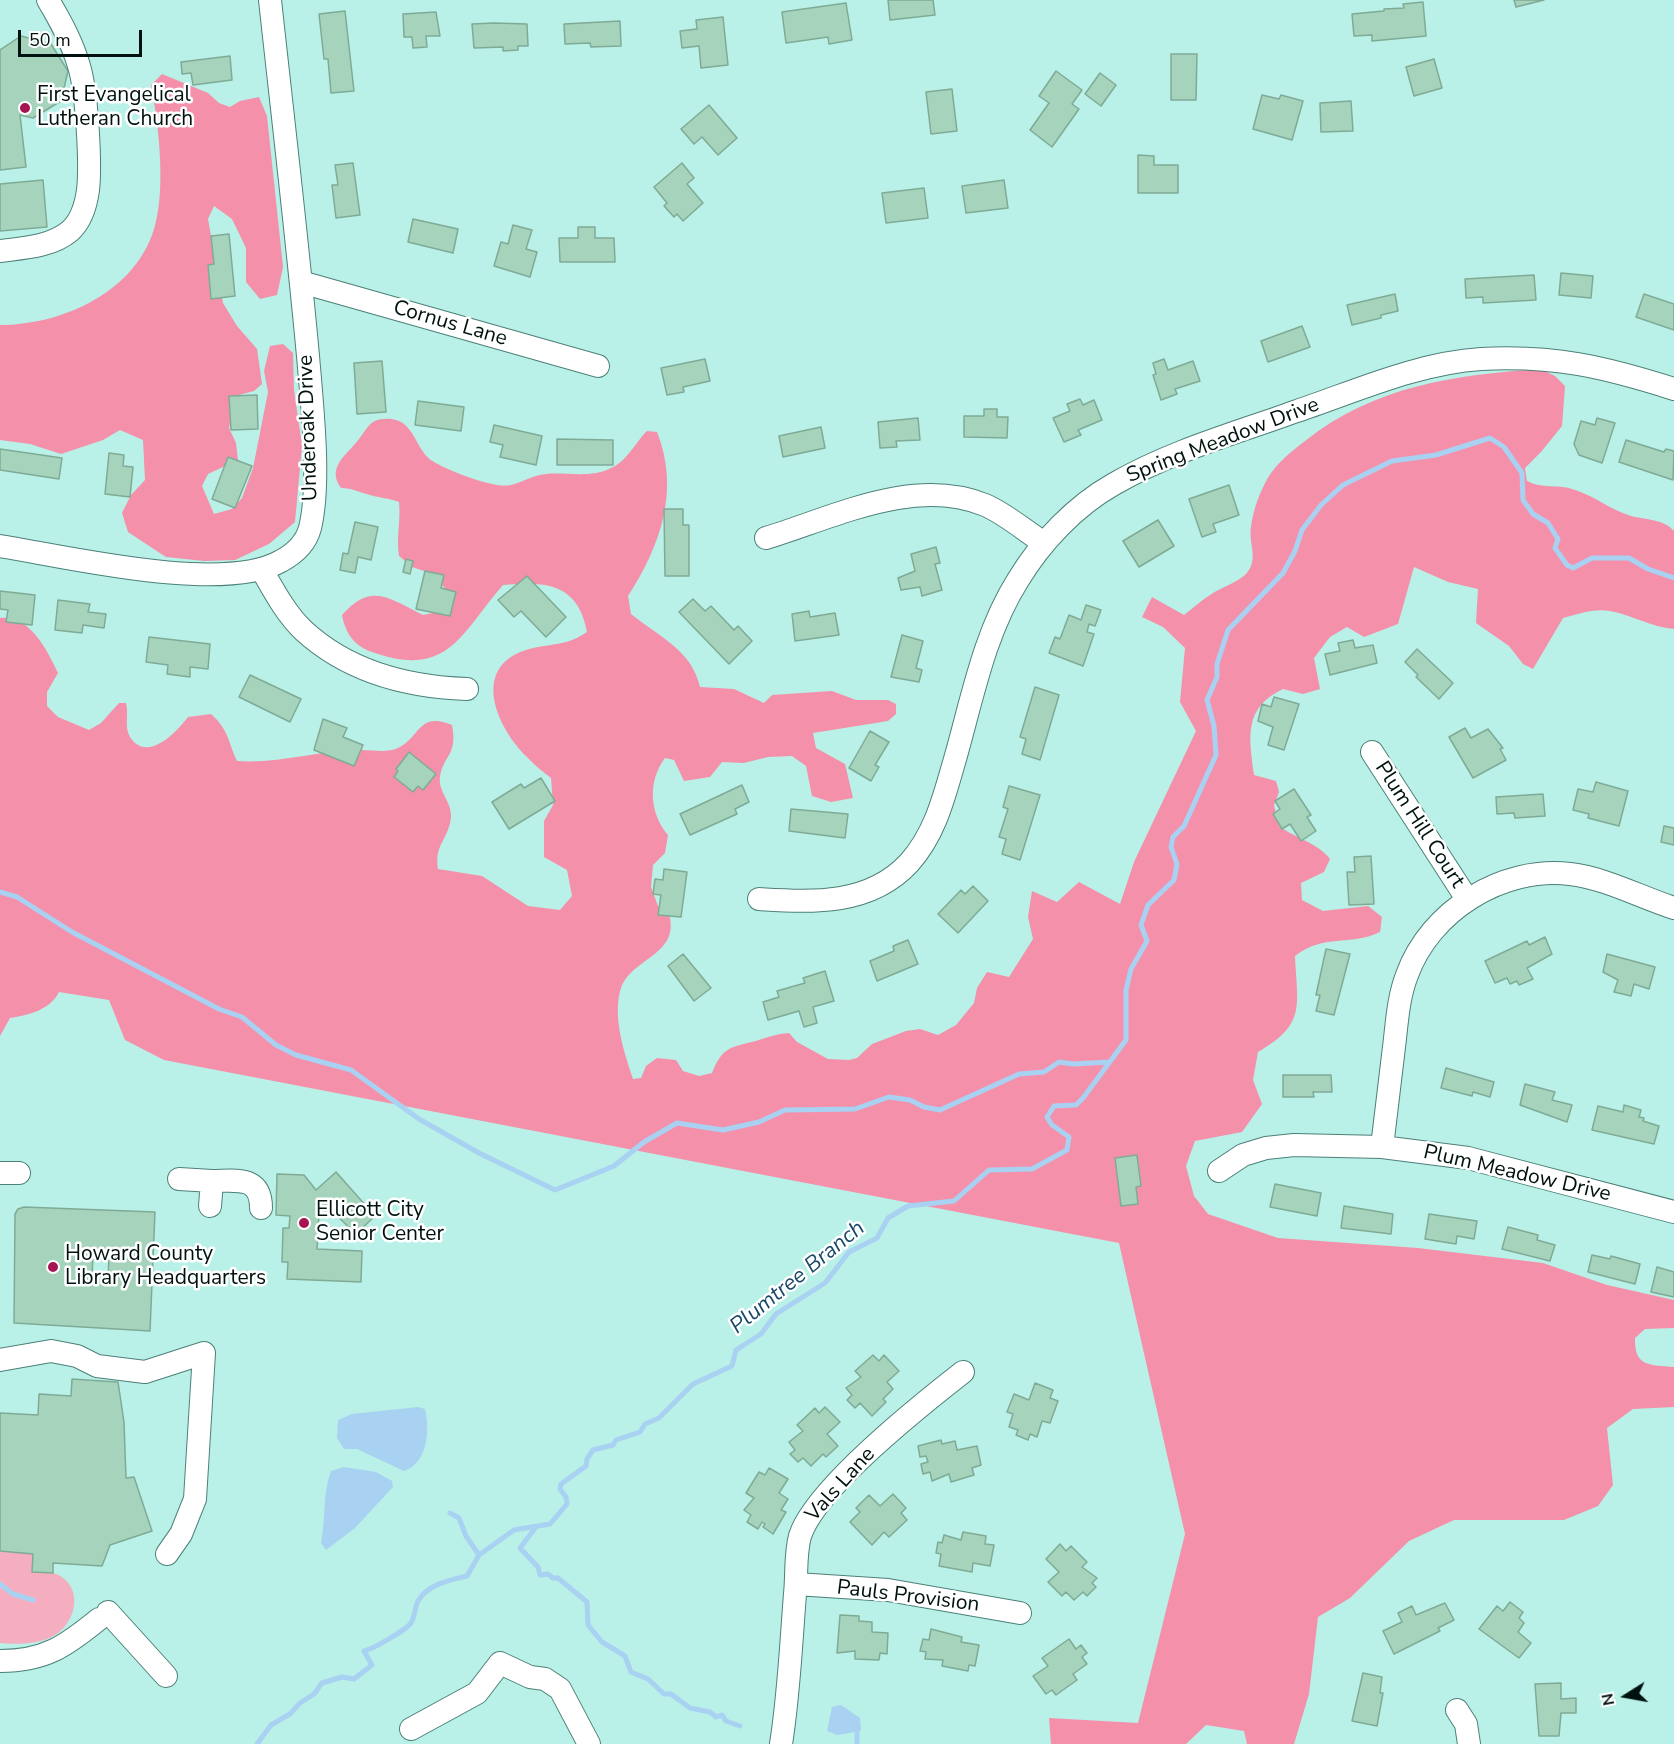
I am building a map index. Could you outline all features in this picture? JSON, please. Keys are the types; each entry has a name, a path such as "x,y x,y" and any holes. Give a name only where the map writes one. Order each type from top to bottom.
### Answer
{"street":[{"path":"0,251 28,248 50,242 69,231 81,217 88,190 85,98 80,68 68,34 48,0"},
{"name":"Underoak Drive","path":"0,546 175,573 219,575 262,570 282,561 304,542 313,508 313,418 301,282 270,0"},
{"name":"Cornus Lane","path":"301,282 598,366"},
{"name":"Spring Meadow Drive","path":"759,899 834,901 886,883 927,841 939,812 997,621 1017,582 1044,543 1082,507 1114,484 1203,444 1399,376 1435,366 1477,359 1567,360 1613,369 1674,389"},
{"path":"766,538 896,498 928,493 957,496 987,506 1044,543"},
{"path":"262,570 281,603 304,631 332,652 357,666 406,683 467,689"},
{"name":"Plum Hill Court","path":"1372,752 1467,899"},
{"path":"1382,1147 1399,1007 1407,975 1419,950 1467,899 1511,879 1540,874 1570,874 1599,881 1674,908"},
{"name":"Plum Meadow Drive","path":"1219,1171 1244,1155 1266,1148 1294,1145 1382,1147 1468,1158 1674,1212"},
{"path":"179,1179 253,1184 258,1190 261,1208"},
{"path":"210,1206 212,1181"},
{"path":"0,1360 51,1351 76,1356 97,1366 145,1372 204,1353 196,1492 193,1508 181,1534 167,1554"},
{"name":"Vals Lane","path":"781,1744 801,1535 815,1509 862,1458 919,1407 963,1372"},
{"name":"Pauls Provision","path":"796,1584 888,1590 1020,1613"},
{"path":"0,1661 48,1655 66,1646 103,1615 166,1676"},
{"path":"411,1729 477,1693 500,1663 530,1677 545,1679 560,1689 589,1744"},
{"path":"1457,1710 1466,1724 1469,1744"}],"shaded area":[{"path":"162,74 208,93 219,103 230,107 240,101 259,97 267,116 283,267 277,295 260,299 246,282 246,248 232,219 214,206 208,219 223,303 237,326 257,349 262,384 254,391 235,396 229,428 236,443 238,460 208,474 202,486 214,514 232,509 242,498 253,468 268,392 264,371 270,346 283,344 293,353 294,390 302,445 295,522 269,544 235,560 204,561 166,557 128,532 122,513 131,495 145,480 143,440 120,430 103,440 61,454 30,444 0,440 0,325 23,324 46,319 90,302 110,290 127,274 142,256 152,235 159,201 160,160 151,85"},
{"path":"1540,369 1555,376 1565,386 1562,426 1525,468 1527,481 1580,492 1623,513 1665,524 1674,531 1674,629 1604,610 1563,618 1533,669 1523,664 1509,646 1476,623 1478,589 1448,582 1414,567 1398,624 1364,637 1347,627 1330,637 1314,658 1320,689 1303,694 1283,689 1261,705 1255,715 1250,736 1254,775 1276,781 1279,792 1274,805 1279,826 1313,845 1330,859 1324,872 1301,883 1302,900 1323,911 1368,906 1382,917 1380,932 1357,939 1316,945 1295,956 1296,1012 1285,1032 1258,1052 1253,1080 1262,1104 1242,1132 1195,1141 1186,1166 1194,1196 1208,1214 1278,1238 1418,1248 1543,1263 1607,1285 1674,1300 1674,1328 1645,1329 1635,1338 1635,1347 1637,1354 1645,1363 1674,1367 1674,1407 1633,1409 1607,1428 1613,1485 1598,1506 1564,1520 1454,1520 1409,1541 1350,1598 1318,1617 1309,1694 1294,1744 1247,1744 1244,1731 1206,1725 1186,1744 1051,1744 1049,1718 1138,1723 1185,1534 1119,1243 164,1060 125,1040 109,1000 59,992 45,1007 10,1018 0,1036 0,618 20,622 29,628 49,654 58,673 47,692 47,706 58,717 89,730 101,723 119,703 126,703 128,733 137,744 145,747 161,743 188,717 211,714 225,731 237,761 268,761 346,751 389,750 405,744 426,723 432,721 452,725 452,749 440,777 451,817 448,831 438,853 438,869 482,876 528,906 560,910 572,896 567,870 544,857 544,821 553,805 551,778 530,760 506,731 494,699 494,684 498,670 509,659 526,650 571,640 587,632 583,616 576,603 558,589 533,584 503,585 464,634 437,655 420,660 400,659 375,653 357,644 346,629 342,615 363,598 381,596 423,615 442,611 454,599 433,574 412,567 399,556 399,502 341,488 337,481 337,467 340,462 369,425 375,421 391,419 403,423 423,452 434,462 460,474 503,486 541,475 602,472 621,462 647,431 657,432 664,454 667,475 664,517 650,557 628,596 631,614 682,653 696,674 700,687 734,689 764,703 772,695 832,691 856,700 888,700 896,704 896,714 888,721 813,733 816,748 845,764 853,798 831,802 812,796 806,766 792,756 768,757 744,763 722,762 710,777 684,781 674,760 665,758 655,777 653,798 657,817 668,835 665,853 653,865 651,887 658,906 668,911 671,926 669,937 663,947 635,969 621,988 618,1022 633,1079 641,1078 646,1066 657,1058 676,1060 683,1071 699,1076 712,1073 720,1058 728,1050 784,1033 789,1033 797,1042 828,1059 849,1060 857,1058 872,1044 906,1031 920,1029 938,1035 956,1025 974,1003 977,988 987,972 1009,977 1033,939 1028,917 1032,891 1057,902 1079,882 1120,904 1134,862 1196,731 1180,702 1185,648 1163,627 1142,617 1152,597 1184,615 1209,595 1245,575 1253,558 1250,533 1253,514 1269,476 1290,453 1331,422 1359,407 1416,387 1477,375"},
{"path":"0,1551 33,1554 32,1572 56,1574 65,1579 70,1586 74,1594 73,1612 63,1629 55,1635 28,1643 0,1643"}],"water":[{"path":"418,1407 425,1409 427,1436 423,1453 418,1461 404,1471 357,1449 344,1449 337,1438 338,1420 352,1414"},
{"path":"344,1467 376,1472 392,1481 393,1487 355,1528 326,1550 321,1543 328,1480 331,1471"},
{"path":"841,1705 860,1718 861,1731 837,1735 827,1731 832,1707"}],"building":[{"path":"888,0 933,0 935,15 890,20"},
{"path":"1514,0 1544,0 1516,7"},
{"path":"1423,2 1426,36 1372,41 1372,35 1354,36 1352,14 1404,8 1403,4"},
{"path":"846,3 852,40 829,44 828,37 786,43 782,12"},
{"path":"345,11 354,91 331,93 328,59 324,59 319,14"},
{"path":"436,12 440,36 426,36 427,47 413,48 412,37 404,37 403,14"},
{"path":"723,17 728,65 701,68 699,46 682,48 680,31 697,29 696,20"},
{"path":"620,21 621,46 591,47 590,43 565,44 564,24"},
{"path":"472,24 527,24 528,46 518,46 518,50 503,51 503,47 474,48"},
{"name":"First Evangelical Lutheran Church","path":"21,36 51,44 68,71 61,101 33,118 20,115 26,167 0,170 0,50"},
{"path":"1171,54 1197,54 1196,100 1171,100"},
{"path":"230,56 232,80 193,85 191,73 182,74 181,62"},
{"path":"1434,59 1442,88 1414,96 1406,67"},
{"path":"1056,71 1082,90 1072,104 1079,109 1052,147 1030,130 1049,103 1039,96"},
{"path":"1100,73 1116,85 1101,106 1085,94"},
{"path":"952,89 957,131 931,134 926,92"},
{"path":"1262,95 1279,99 1281,95 1303,101 1292,140 1253,129"},
{"path":"1351,101 1353,131 1321,132 1320,103"},
{"path":"709,105 737,138 718,155 702,137 694,144 681,129"},
{"path":"1138,155 1154,156 1154,165 1178,165 1178,193 1138,193"},
{"path":"353,163 360,215 336,218 332,185 338,185 335,165"},
{"path":"682,163 694,178 687,184 703,203 683,221 677,214 674,217 664,206 667,203 654,187"},
{"name":"First Evangelical Lutheran Church","path":"43,180 47,227 0,231 0,184"},
{"path":"1004,180 1008,208 966,213 962,186"},
{"path":"924,188 928,218 886,223 882,193"},
{"path":"413,219 458,229 453,253 408,242"},
{"path":"513,225 532,230 526,249 537,252 530,277 494,266 501,242 508,244"},
{"path":"578,227 595,227 595,238 614,238 615,262 560,262 559,238 578,238"},
{"path":"229,234 235,296 211,299 208,265 214,264 211,236"},
{"path":"1561,273 1593,276 1591,298 1559,295"},
{"path":"1534,275 1536,300 1483,303 1483,297 1466,298 1465,279"},
{"path":"1395,294 1398,311 1352,325 1347,305"},
{"path":"1644,294 1674,304 1674,330 1636,317"},
{"path":"1302,326 1310,347 1268,362 1261,341"},
{"path":"705,359 710,381 683,387 684,392 667,395 661,368"},
{"path":"1164,359 1168,370 1193,361 1200,381 1175,389 1177,394 1161,400 1153,375 1156,374 1153,363"},
{"path":"382,361 386,412 357,414 354,363"},
{"path":"257,395 258,429 231,430 229,396"},
{"path":"1080,399 1083,405 1094,400 1102,420 1078,430 1081,435 1064,442 1053,418 1070,411 1067,404"},
{"path":"418,401 464,407 461,431 415,425"},
{"path":"984,409 997,409 997,417 1008,417 1007,438 964,437 964,416 984,416"},
{"path":"918,418 920,440 896,441 897,447 880,448 878,422"},
{"path":"1597,418 1615,423 1602,463 1579,455 1574,444 1581,421 1595,425"},
{"path":"494,425 542,436 536,465 500,457 503,445 490,442"},
{"path":"821,427 825,448 783,457 779,436"},
{"path":"557,439 613,440 613,465 557,465"},
{"path":"1626,440 1664,452 1666,449 1674,451 1673,480 1619,462"},
{"path":"0,449 62,458 59,479 0,470"},
{"path":"109,453 124,455 123,466 133,467 130,497 105,494"},
{"path":"228,457 252,466 235,508 212,499"},
{"path":"1229,485 1239,515 1213,524 1216,532 1202,537 1189,499"},
{"path":"664,509 683,509 683,525 689,525 689,576 665,576"},
{"path":"1158,520 1174,546 1139,567 1123,541"},
{"path":"355,522 378,527 371,560 358,557 355,573 340,570 343,553 348,554"},
{"path":"936,547 940,563 935,564 942,590 922,596 920,587 901,590 898,578 915,571 911,554"},
{"path":"406,559 413,561 410,574 403,572"},
{"path":"425,571 444,575 441,588 456,592 450,616 416,609"},
{"path":"527,576 566,617 546,637 521,611 514,617 498,600"},
{"path":"0,591 35,595 32,625 6,622 8,610 0,609"},
{"path":"693,599 705,611 711,606 734,630 738,626 752,641 729,664 679,612"},
{"path":"58,600 90,604 88,612 106,614 104,628 83,625 82,633 55,630"},
{"path":"1086,605 1101,610 1095,626 1089,624 1087,632 1094,634 1083,666 1049,653 1055,637 1060,639 1069,615 1081,620"},
{"path":"809,611 810,617 835,613 839,635 795,641 792,614"},
{"path":"902,635 923,641 916,668 922,670 919,682 891,677"},
{"path":"149,637 210,644 208,669 190,667 190,677 167,674 168,665 146,662"},
{"path":"1353,640 1355,648 1373,645 1377,663 1330,675 1325,654 1340,651 1338,643"},
{"path":"1417,649 1453,683 1439,699 1416,677 1418,675 1405,662"},
{"path":"250,675 301,699 290,722 239,697"},
{"path":"1035,687 1059,695 1040,760 1022,754 1026,739 1020,737"},
{"path":"1274,697 1299,704 1284,750 1268,745 1273,727 1258,721 1262,704 1271,707"},
{"path":"323,719 347,728 343,737 363,745 354,766 314,750"},
{"path":"1465,728 1471,738 1488,729 1503,748 1500,749 1506,760 1473,778 1449,737"},
{"path":"870,731 889,742 875,765 879,767 871,781 849,768"},
{"path":"409,752 436,774 423,790 418,786 413,792 394,777 398,771 396,769"},
{"path":"541,778 555,801 509,829 492,802 521,784 524,788"},
{"path":"1596,782 1628,791 1619,826 1588,818 1589,814 1573,810 1578,789 1593,792"},
{"path":"742,785 749,802 735,809 737,814 690,835 680,814"},
{"path":"1009,786 1040,795 1020,860 1002,854 1006,839 999,837 1008,809 1003,807"},
{"path":"1294,789 1311,815 1307,817 1316,831 1301,841 1290,824 1282,829 1273,814 1280,809 1275,801"},
{"path":"1543,794 1545,816 1515,818 1514,813 1497,814 1496,797"},
{"path":"791,809 848,814 845,838 789,831"},
{"path":"1664,826 1674,828 1674,845 1661,842"},
{"path":"1371,856 1374,904 1349,905 1347,872 1355,872 1354,857"},
{"path":"664,869 687,872 681,917 658,915 661,895 653,894 655,879 663,880"},
{"path":"973,886 988,901 958,933 938,914 961,890 965,894"},
{"path":"1545,937 1552,954 1527,968 1533,979 1519,985 1517,981 1510,984 1507,978 1495,983 1485,961 1527,941 1529,945"},
{"path":"908,940 918,964 877,981 870,961 894,951 893,946"},
{"path":"1326,949 1350,954 1334,1015 1316,1011 1320,995 1316,995"},
{"path":"683,954 711,988 694,1001 668,966"},
{"path":"1607,954 1655,967 1649,989 1634,984 1631,996 1614,992 1618,980 1603,972"},
{"path":"825,971 834,1001 813,1007 817,1023 804,1027 799,1011 768,1020 763,1002 779,997 777,991 805,983 803,978"},
{"path":"1446,1068 1494,1082 1490,1097 1473,1092 1472,1096 1441,1088"},
{"path":"1283,1075 1331,1075 1332,1092 1313,1092 1314,1097 1283,1097"},
{"path":"1525,1084 1555,1092 1552,1100 1572,1105 1567,1122 1520,1105"},
{"path":"1624,1105 1641,1110 1639,1117 1644,1118 1643,1121 1659,1126 1654,1144 1592,1130 1598,1106 1623,1112"},
{"path":"1137,1155 1141,1186 1136,1187 1138,1204 1121,1206 1115,1158"},
{"name":"Ellicott City Senior Center","path":"336,1172 375,1216 356,1234 335,1214 319,1214 317,1249 362,1251 361,1282 287,1279 288,1262 282,1262 283,1228 289,1228 290,1216 276,1215 277,1174 304,1175 316,1190"},
{"path":"1275,1184 1321,1193 1317,1216 1270,1207"},
{"path":"1344,1206 1393,1214 1391,1234 1341,1228"},
{"name":"Howard County Library Headquarters","path":"24,1207 155,1212 150,1331 14,1323 15,1214 18,1209","holes":["93,1253 109,1254 108,1280 92,1280"]},
{"path":"1429,1214 1477,1221 1474,1239 1457,1236 1456,1244 1425,1239"},
{"path":"1508,1227 1538,1235 1537,1240 1555,1245 1550,1261 1502,1249"},
{"path":"1592,1255 1610,1259 1611,1256 1640,1264 1635,1284 1588,1272"},
{"path":"1657,1267 1674,1272 1674,1297 1651,1292"},
{"path":"873,1355 879,1361 884,1355 899,1371 887,1382 893,1389 883,1399 886,1402 872,1416 860,1403 855,1408 847,1400 852,1395 846,1388 861,1377 855,1371"},
{"path":"72,1379 118,1382 124,1422 126,1478 134,1477 152,1531 110,1545 102,1566 53,1563 53,1573 32,1572 33,1554 0,1551 0,1413 38,1415 39,1394 71,1396"},
{"path":"1035,1383 1053,1390 1050,1398 1058,1401 1050,1423 1042,1421 1037,1437 1030,1434 1028,1440 1016,1435 1018,1430 1009,1427 1013,1414 1007,1412 1014,1394 1029,1400"},
{"path":"825,1407 840,1422 827,1434 838,1446 826,1457 823,1454 811,1466 803,1458 798,1462 790,1454 795,1450 789,1442 803,1431 797,1425 815,1408 819,1413"},
{"path":"941,1440 942,1444 955,1441 957,1450 977,1446 981,1465 972,1468 974,1475 951,1482 949,1474 932,1481 930,1472 923,1474 921,1464 928,1462 926,1456 920,1457 918,1446"},
{"path":"769,1468 788,1479 779,1493 788,1499 781,1510 786,1512 773,1534 763,1527 765,1524 762,1522 758,1529 747,1522 751,1515 744,1510 754,1498 746,1493 759,1472 765,1475"},
{"path":"893,1494 906,1508 901,1513 907,1520 889,1537 884,1532 872,1545 850,1522 860,1512 856,1508 869,1495 880,1506"},
{"path":"963,1532 986,1536 985,1544 994,1545 990,1566 973,1563 972,1572 939,1566 941,1554 936,1553 938,1542 942,1543 944,1535 961,1540"},
{"path":"1060,1544 1066,1551 1071,1546 1087,1562 1082,1567 1097,1578 1092,1583 1096,1587 1087,1596 1083,1592 1074,1600 1066,1592 1062,1596 1048,1582 1059,1572 1046,1559"},
{"path":"1510,1602 1523,1612 1519,1618 1524,1623 1518,1632 1531,1643 1519,1658 1479,1629 1497,1606 1503,1611"},
{"path":"1445,1603 1454,1620 1438,1628 1440,1631 1394,1654 1383,1631 1402,1622 1398,1613 1412,1606 1416,1615"},
{"path":"840,1615 859,1616 859,1621 872,1622 872,1632 888,1633 887,1654 880,1653 879,1660 855,1659 855,1651 837,1653"},
{"path":"931,1629 962,1637 961,1642 979,1645 975,1666 969,1665 968,1671 942,1666 943,1660 925,1659 926,1652 920,1651 923,1639 929,1640"},
{"path":"1069,1639 1076,1649 1081,1645 1087,1653 1082,1657 1087,1664 1073,1674 1077,1680 1056,1695 1052,1690 1046,1694 1033,1676 1048,1666 1042,1658"},
{"path":"1363,1673 1382,1677 1380,1693 1383,1693 1377,1726 1352,1721"},
{"path":"1561,1683 1561,1699 1576,1698 1576,1713 1561,1713 1559,1736 1539,1736 1535,1684"}],"waterway":[{"name":"Plumtree Branch","path":"257,1744 271,1725 290,1714 300,1703 314,1694 322,1683 342,1677 354,1679 372,1665 364,1651 389,1639 408,1626 418,1601 427,1590 467,1576 479,1555 514,1530 550,1524 567,1504 566,1497 560,1489 561,1484 586,1466 587,1459 593,1450 613,1445 616,1440 640,1432 645,1424 659,1418 693,1384 732,1366 736,1350 761,1334 776,1314 825,1283 849,1252 877,1238 888,1218 908,1206 954,1201 989,1170 1032,1169 1067,1150 1069,1137 1052,1125 1047,1117 1054,1106 1076,1105 1126,1040 1126,990 1131,969 1147,941 1141,925 1148,905 1174,880 1177,864 1171,847 1173,837 1184,826 1216,755 1214,726 1207,700 1217,677 1217,664 1228,630 1283,573 1295,551 1302,530 1321,505 1343,485 1392,461 1436,455 1490,438 1504,447 1522,473 1523,500 1533,514 1548,523 1558,539 1555,548 1567,565 1573,568 1592,558 1629,558 1648,569 1674,578"},
{"path":"0,892 17,897 72,932 219,1009 242,1017 276,1045 296,1055 351,1070 419,1119 479,1153 555,1190 614,1166 644,1142 677,1123 723,1130 759,1122 785,1110 855,1109 889,1097 910,1100 924,1107 940,1110 1019,1074 1044,1072 1059,1062 1073,1064 1109,1062"},
{"path":"450,1513 459,1518 466,1536 479,1555"},
{"path":"536,1527 520,1548 538,1567 540,1575 548,1574 553,1578 558,1578 587,1602 588,1625 602,1642 625,1656 631,1672 648,1679 664,1694 671,1694 690,1708 710,1712 716,1717 722,1715 726,1721 740,1726"},
{"path":"0,1584 13,1594 33,1600"},
{"path":"857,1733 857,1744"}],"place":[{"name":"First Evangelical Lutheran Church","path":"25,108"},
{"name":"Ellicott City Senior Center","path":"304,1223"},
{"name":"Howard County Library Headquarters","path":"53,1267"}]}
